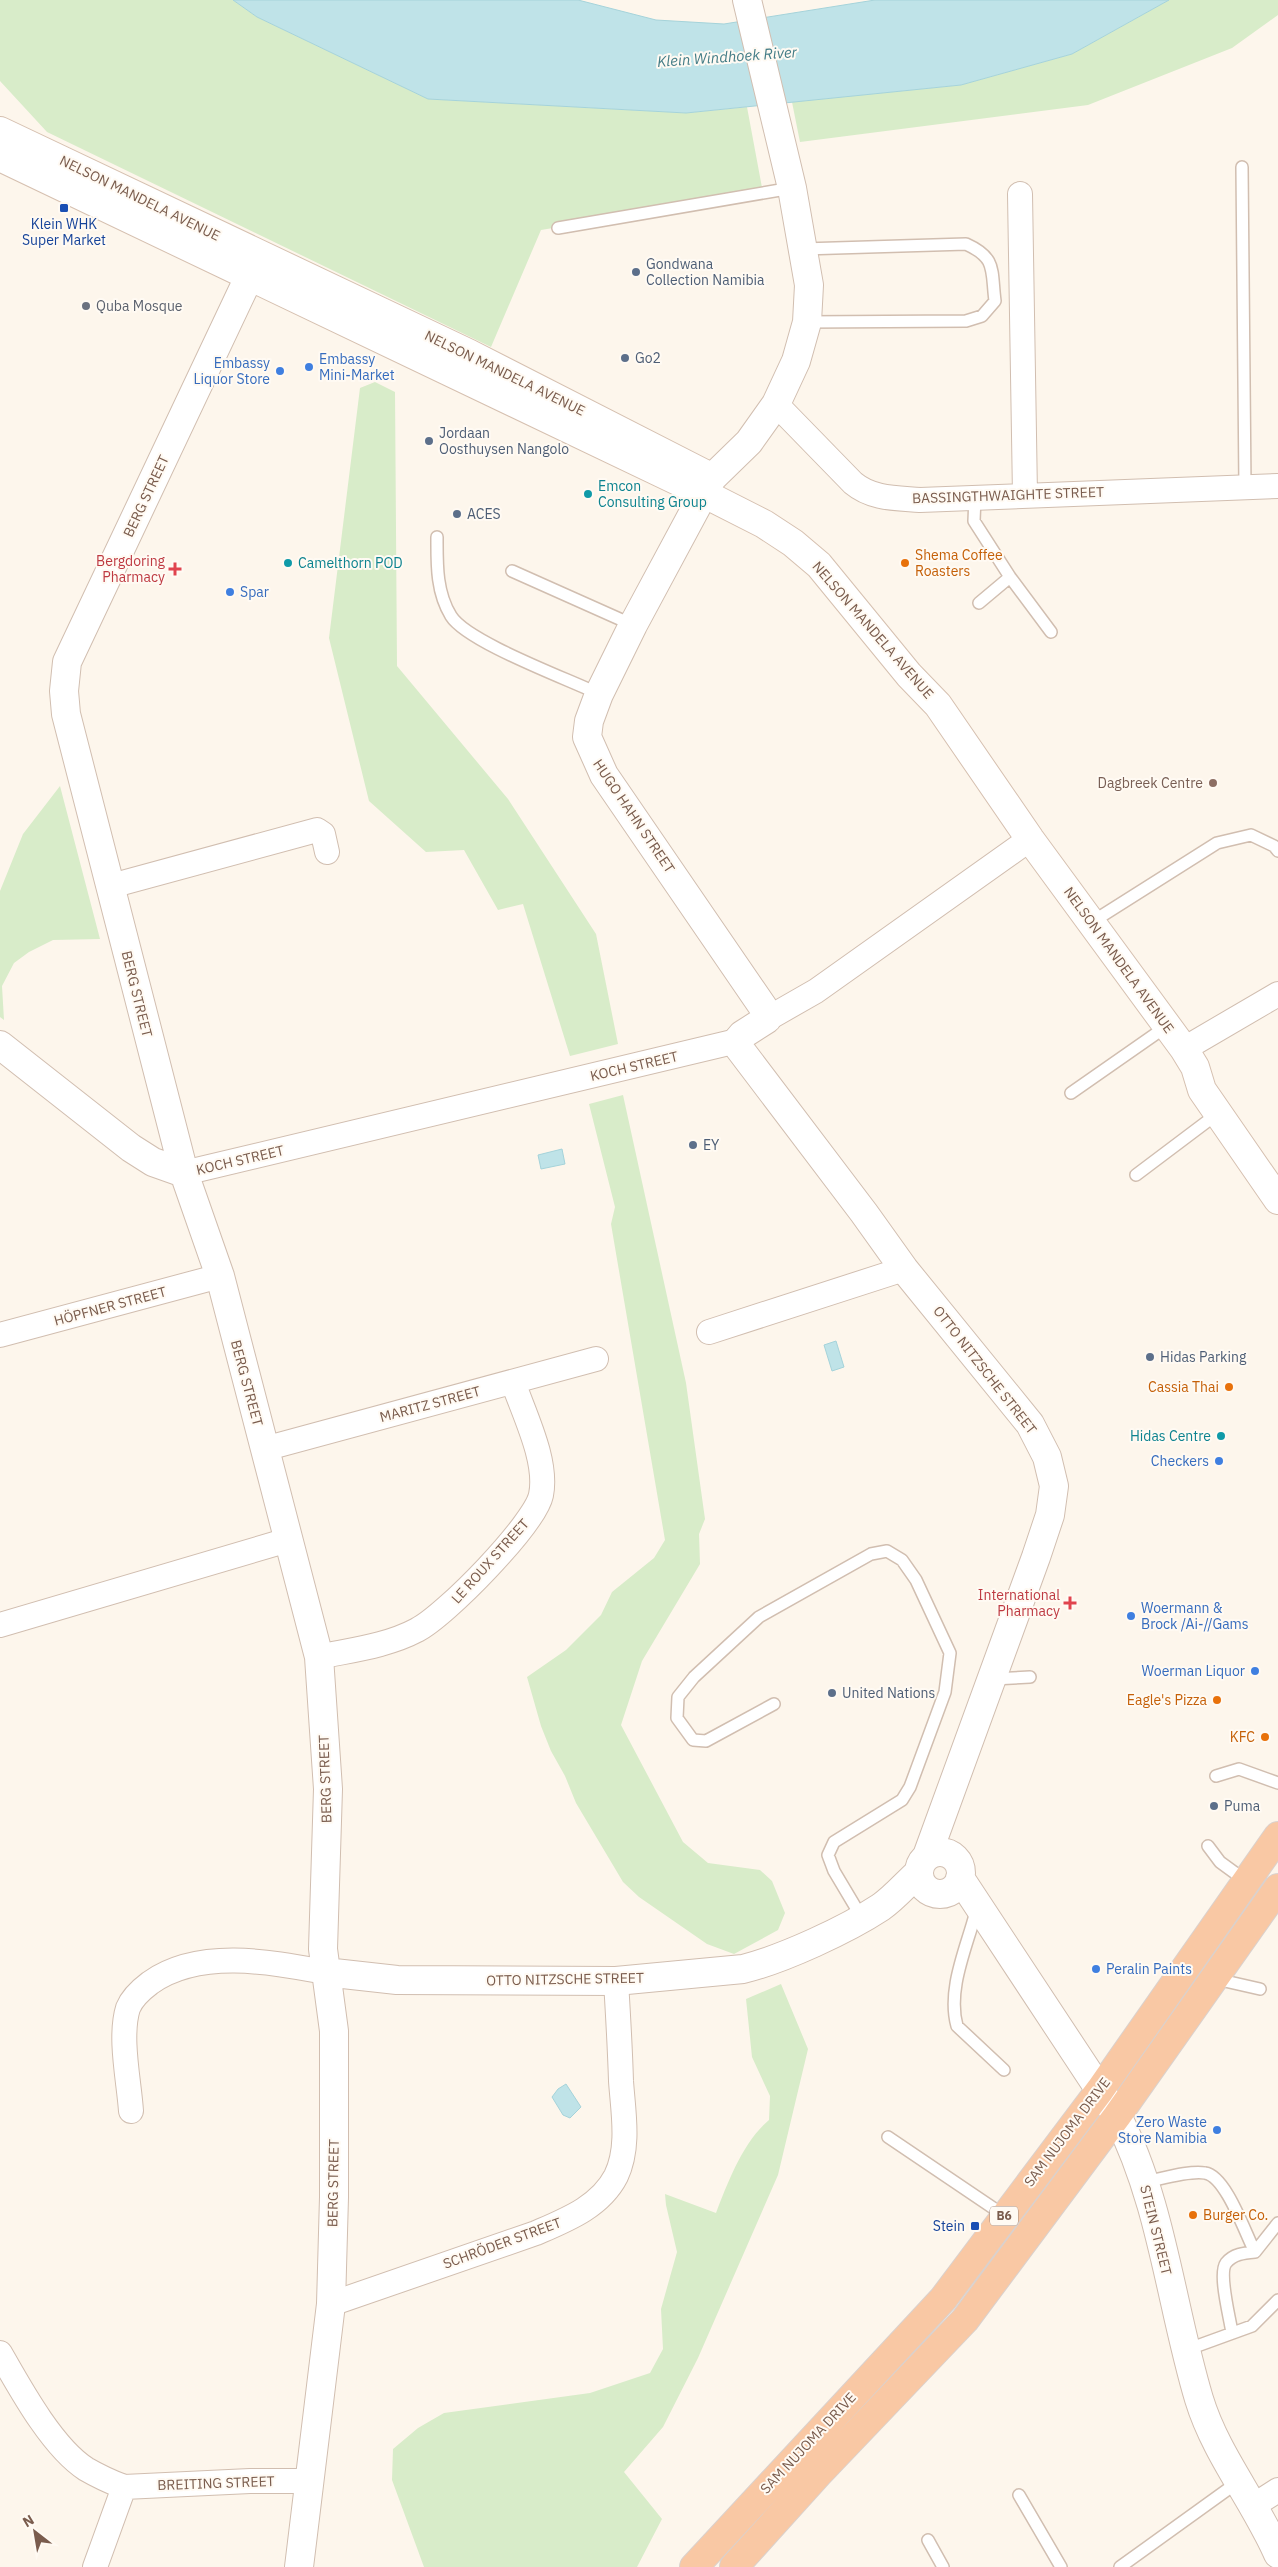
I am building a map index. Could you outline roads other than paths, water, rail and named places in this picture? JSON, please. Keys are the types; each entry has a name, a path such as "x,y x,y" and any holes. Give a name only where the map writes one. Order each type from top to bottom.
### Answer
{"highway":[{"name":"SAM NUJOMA DRIVE","path":"694,2567 943,2299 1100,2090 1278,1836"},
{"name":"SAM NUJOMA DRIVE","path":"734,2567 818,2474 965,2320 1117,2116 1278,1888"}],"street":[{"name":"HUGO HAHN STREET","path":"747,2 792,188 809,285 807,322 796,361 776,404 749,442 708,485 633,625 599,694 589,721 587,737 593,754 604,774 755,993 767,1019"},
{"name":"NELSON MANDELA AVENUE","path":"0,131 254,266 708,485 792,543 819,565 909,676 938,706 1030,839 1189,1058 1214,1083 1278,1170"},
{"name":"NELSON MANDELA AVENUE","path":"0,157 254,266"},
{"path":"1020,194 1025,495"},
{"name":"BERG STREET","path":"254,266 67,662 64,691 66,714 111,886 127,959 184,1173 220,1276 319,1657 328,1789 323,1949 334,2031 331,2304 299,2567"},
{"name":"BASSINGTHWAIGHTE STREET","path":"776,404 863,491 876,496 920,500 1278,486"},
{"path":"111,886 316,830 323,834 327,852"},
{"name":"KOCH STREET","path":"184,1173 737,1041 742,1035 767,1019 816,991 1030,839"},
{"path":"1189,1058 1278,994"},
{"name":"OTTO NITZSCHE STREET","path":"325,1972 397,1980 616,1981 750,1967 829,1935 872,1912 932,1874 947,1804 1047,1523 1054,1486 1036,1421 904,1269 864,1212 739,1048 737,1041"},
{"path":"0,1045 131,1148 153,1162 184,1173"},
{"name":"NELSON MANDELA AVENUE","path":"1189,1058 1202,1090 1217,1114 1278,1200"},
{"path":"709,1332 904,1269"},
{"name":"HÖPFNER STREET","path":"0,1335 220,1276"},
{"name":"MARITZ STREET","path":"264,1449 596,1359"},
{"name":"LE ROUX STREET","path":"319,1657 373,1646 405,1636 429,1624 499,1554 536,1509 541,1494 539,1458 513,1382"},
{"path":"0,1625 288,1540"},
{"name":"STEIN STREET","path":"983,1920 932,1874 957,1861 960,1878 983,1920 1100,2090 1117,2116 1131,2143 1145,2182 1200,2401 1239,2481 1278,2554"},
{"path":"131,2111 126,2026 128,2008 144,1987 179,1968 210,1962 278,1964 325,1972"},
{"name":"SCHRÖDER STREET","path":"331,2304 566,2220 591,2205 603,2194 616,2175 624,2145 616,1981"},
{"name":"BREITING STREET","path":"0,2353 36,2412 67,2453 85,2468 124,2487 250,2481 309,2481"},
{"path":"95,2567 124,2487"},
{"path":"1253,2506 1278,2490"}],"lane":[{"path":"1242,167 1245,487"},
{"path":"558,228 792,188"},
{"path":"803,249 966,244 983,252 990,261 995,301 982,316 966,321 807,322"},
{"path":"976,497 974,522 1010,577 1051,632"},
{"path":"437,537 437,564 442,596 451,617 480,640 599,694"},
{"path":"512,570 633,625"},
{"path":"979,603 1010,577"},
{"path":"1092,922 1217,843 1251,834 1274,846 1278,852"},
{"path":"1071,1093 1167,1026"},
{"path":"1136,1175 1217,1114"},
{"path":"774,1704 706,1740 693,1740 677,1718 678,1697 694,1677 759,1616 871,1554 887,1551 902,1560 916,1580 950,1653 945,1692 910,1787 902,1800 834,1842 828,1855 834,1871 872,1912"},
{"path":"993,1679 1030,1677"},
{"path":"1216,1776 1239,1768 1278,1783"},
{"path":"1208,1846 1220,1862 1246,1882"},
{"path":"983,1920 954,1991 954,2016 957,2026 1004,2070"},
{"path":"1214,1978 1260,1989"},
{"path":"888,2138 1005,2216"},
{"path":"1145,2182 1203,2172 1213,2174 1224,2187 1254,2252"},
{"path":"1232,2332 1222,2274 1226,2264 1236,2255 1254,2252 1278,2223"},
{"path":"1186,2350 1252,2326 1278,2300"},
{"path":"1120,2567 1239,2481"},
{"path":"1019,2495 1061,2567"},
{"path":"928,2540 943,2567"}],"water":[{"name":"Klein Windhoek River","path":"233,0 578,0 656,20 724,24 875,0 1169,0 1072,54 961,85 686,113 428,99 257,17"},
{"path":"562,1149 565,1164 541,1169 538,1155"},
{"path":"836,1341 844,1367 832,1371 824,1345"},
{"path":"566,2084 581,2107 570,2118 563,2115 552,2097 558,2089"}],"place":[{"name":"Klein WHK Super Market","path":"64,208"},
{"name":"Gondwana Collection Namibia","path":"636,272"},
{"name":"Quba Mosque","path":"86,306"},
{"name":"Go2","path":"625,358"},
{"name":"Embassy Mini-Market","path":"309,367"},
{"name":"Embassy Liquor Store","path":"280,371"},
{"name":"Jordaan Oosthuysen Nangolo","path":"429,441"},
{"name":"Emcon Consulting Group","path":"588,494"},
{"name":"ACES","path":"457,514"},
{"name":"Camelthorn POD","path":"288,563"},
{"name":"Shema Coffee Roasters","path":"905,563"},
{"name":"Bergdoring Pharmacy","path":"175,569"},
{"name":"Spar","path":"230,592"},
{"name":"Dagbreek Centre","path":"1213,783"},
{"name":"EY","path":"693,1145"},
{"name":"Hidas Parking","path":"1150,1357"},
{"name":"Cassia Thai","path":"1229,1387"},
{"name":"Hidas Centre","path":"1221,1436"},
{"name":"Checkers","path":"1219,1461"},
{"name":"International Pharmacy","path":"1070,1603"},
{"name":"Woermann & Brock /Ai-//Gams","path":"1131,1616"},
{"name":"Woerman Liquor","path":"1255,1671"},
{"name":"United Nations","path":"832,1693"},
{"name":"Eagle's Pizza","path":"1217,1700"},
{"name":"KFC","path":"1265,1737"},
{"name":"Puma","path":"1214,1806"},
{"name":"Peralin Paints","path":"1096,1969"},
{"name":"Zero Waste Store Namibia","path":"1217,2130"},
{"name":"Burger Co.","path":"1193,2215"},
{"name":"Stein","path":"975,2226"}]}
